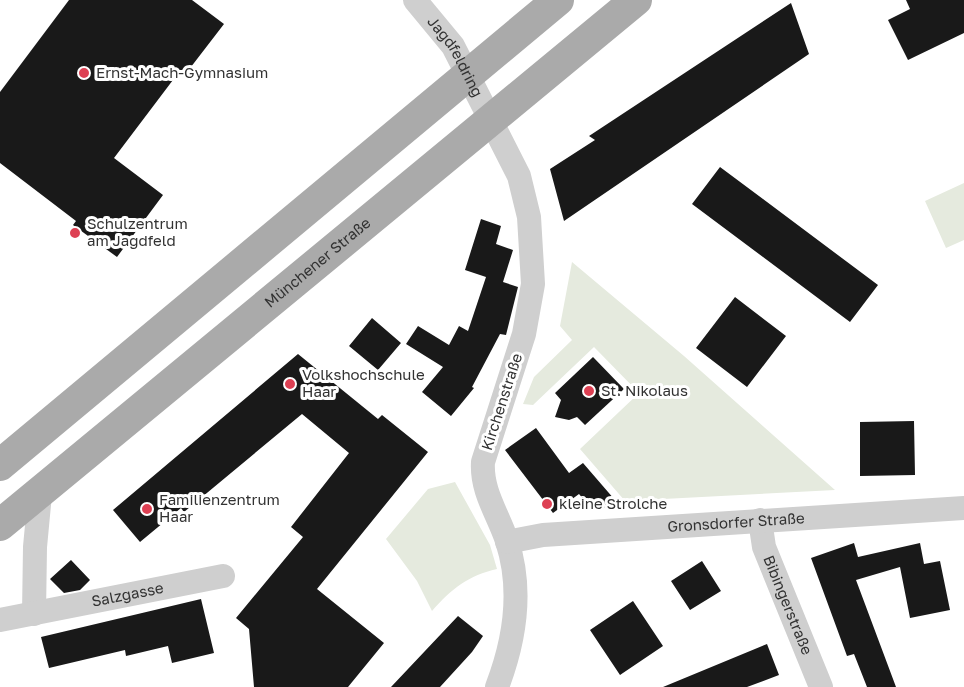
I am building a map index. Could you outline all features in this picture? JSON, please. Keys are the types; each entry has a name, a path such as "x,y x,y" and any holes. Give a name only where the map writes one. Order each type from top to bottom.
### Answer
{"main road":[{"path":"0,465 558,0"},
{"name":"Münchener Straße","path":"0,525 636,0"}],"street":[{"name":"Jagdfeldring","path":"415,0 453,46 490,119"},
{"name":"Kirchenstraße","path":"490,119 519,176 533,249 533,284 524,333 507,391 484,450 481,479 507,542 513,569 516,615 509,656 497,687"},
{"path":"34,614 35,547 40,494"},
{"name":"Gronsdorfer Straße","path":"507,542 532,536 964,508"},
{"name":"Bibingerstraße","path":"760,520 764,547 821,687"},
{"name":"Salzgasse","path":"0,620 223,576"}],"shaded area":[{"path":"964,183 964,240 946,248 925,201"},
{"path":"572,262 684,356 835,490 625,501 580,449 639,393 594,347 533,405 523,404 534,377 572,340 560,326"},
{"path":"455,482 490,545 497,569 461,584 432,611 417,581 386,539 428,489"}],"building":[{"path":"69,0 192,0 224,24 184,76 179,72 114,158 163,195 117,257 73,225 76,221 0,163 0,92"},
{"path":"906,0 964,0 964,33 908,60 888,20 910,9"},
{"path":"791,3 809,54 564,221 550,169 595,140 589,136"},
{"path":"720,167 878,285 850,322 692,204"},
{"path":"481,219 501,226 496,244 513,250 503,282 518,287 506,335 500,334 472,387 474,388 451,416 422,392 443,367 406,344 418,326 449,345 459,326 468,331 486,277 465,270"},
{"path":"735,297 786,336 747,387 696,348"},
{"path":"372,318 401,343 378,370 349,346"},
{"path":"298,354 378,419 382,415 428,452 317,589 384,643 348,687 254,687 249,629 236,618 303,537 291,527 349,453 302,414 184,512 181,508 140,542 113,510"},
{"name":"St. Nikolaus","path":"593,357 624,389 585,425 577,417 569,420 555,417 561,400 555,393"},
{"path":"914,421 915,475 860,476 860,422"},
{"path":"536,428 569,473 583,463 621,507 591,508 579,494 553,513 505,450"},
{"path":"854,543 858,557 920,543 924,564 940,561 950,610 910,618 900,567 856,580 896,687 867,687 854,654 847,656 811,558"},
{"path":"71,560 90,580 80,590 64,593 50,579"},
{"path":"702,561 721,591 690,610 671,581"},
{"path":"201,599 214,653 172,663 168,646 126,656 125,650 49,668 41,637"},
{"path":"633,601 663,646 620,675 590,630"},
{"path":"458,616 483,636 472,652 440,687 391,687"},
{"path":"767,644 779,675 747,687 663,687"}],"place":[{"name":"Ernst-Mach-Gymnasium","path":"84,73"},
{"name":"Schulzentrum am Jagdfeld","path":"75,233"},
{"name":"Volkshochschule Haar","path":"290,384"},
{"name":"St. Nikolaus","path":"589,391"},
{"name":"kleine Strolche","path":"547,504"},
{"name":"Familienzentrum Haar","path":"147,509"}]}
